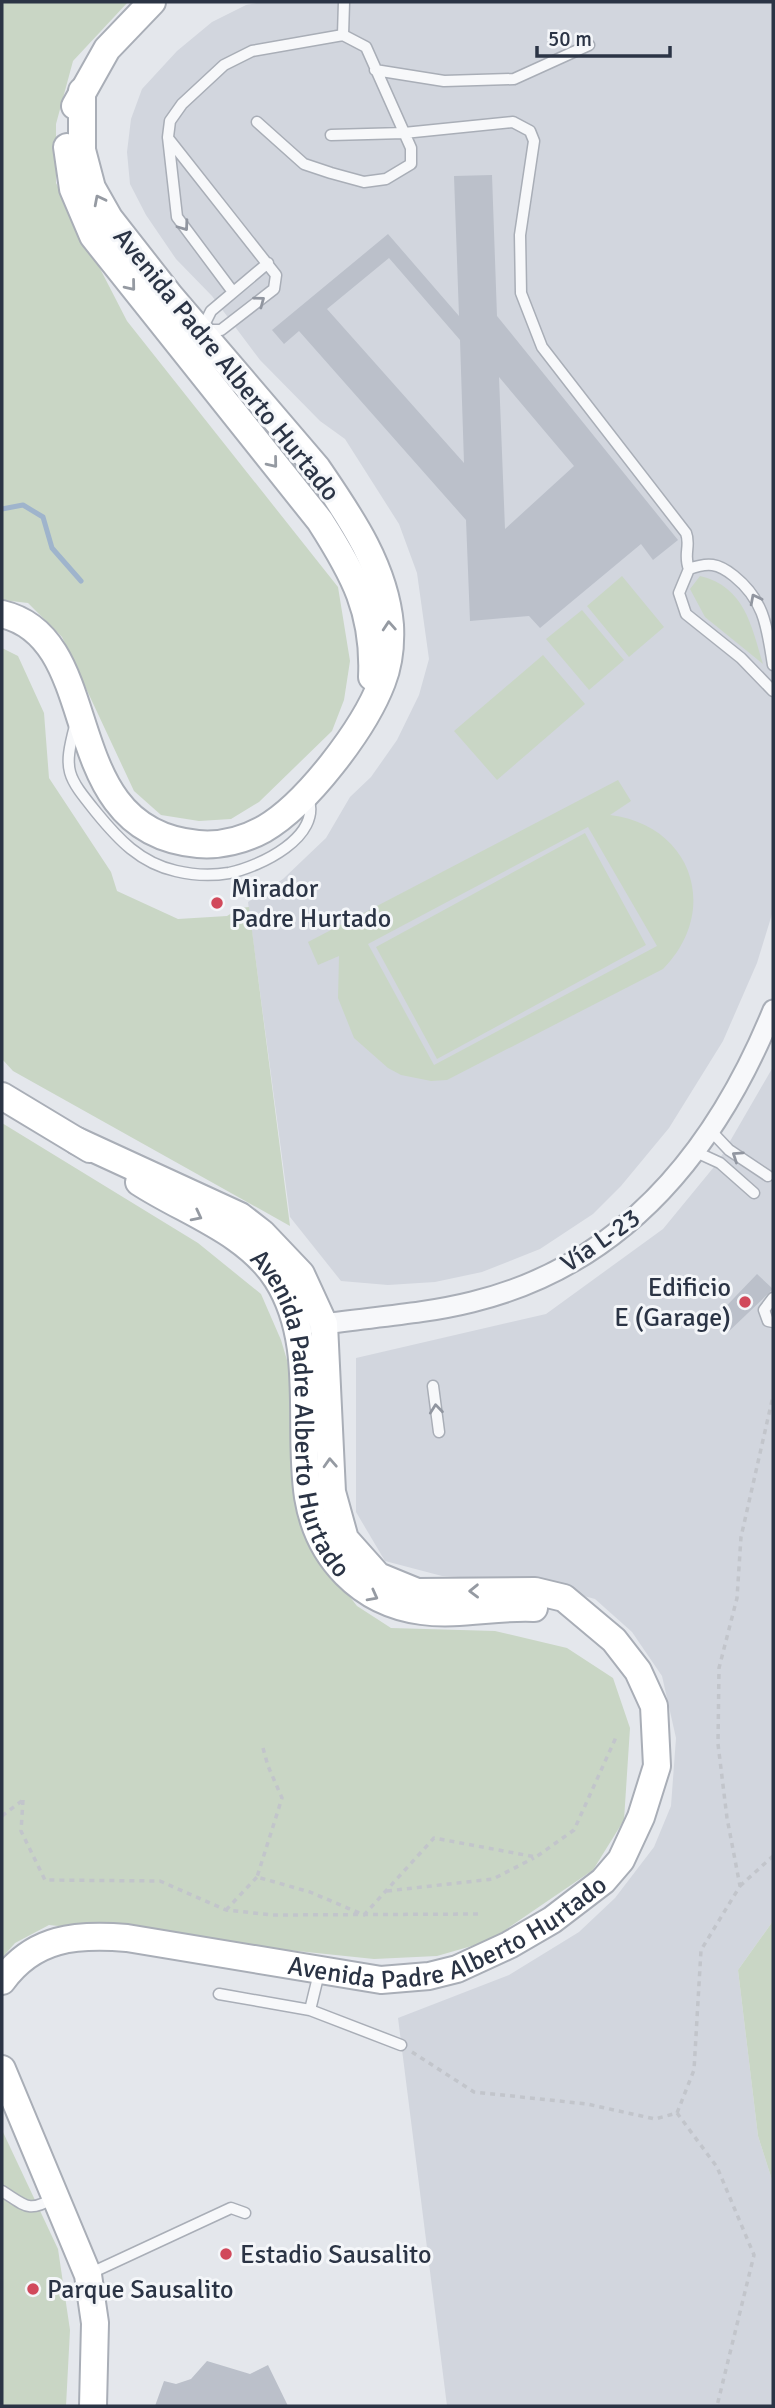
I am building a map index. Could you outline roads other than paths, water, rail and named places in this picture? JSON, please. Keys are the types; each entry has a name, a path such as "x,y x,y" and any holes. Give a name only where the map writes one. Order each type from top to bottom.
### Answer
{"main road":[{"name":"Avenida Padre Alberto Hurtado","path":"152,2 107,49 82,91 70,118 67,136 69,172 78,205 100,245 320,521 359,586 369,621 373,657 365,713"},
{"name":"Avenida Padre Alberto Hurtado","path":"2,614 22,622 44,639 65,674 98,770 114,799 138,822 168,838 216,844 248,836 277,820 306,791 365,713 383,680 390,643 388,610 364,542 317,468 139,258 100,203 82,150 82,91"},
{"name":"Avenida Padre Alberto Hurtado","path":"2,1096 77,1141 172,1204 244,1243 277,1280 288,1304 300,1348 306,1396 308,1498 324,1547 346,1577 369,1595 424,1612 519,1608 584,1616"},
{"name":"Avenida Padre Alberto Hurtado","path":"2,1981 13,1965 36,1948 60,1938 85,1935 127,1938 319,1972 381,1980 429,1976 457,1969 509,1945 551,1920 603,1881 621,1860 654,1782 658,1743 654,1706 627,1655 564,1598 535,1591 417,1592 385,1580 365,1565 345,1539 332,1492 324,1324 301,1274 262,1233 240,1216 77,1141"},
{"path":"2,2069 88,2275 95,2323 93,2406"}],"street":[{"name":"Vía L-23","path":"324,1324 472,1302 549,1275 585,1256 634,1220 657,1199 696,1152 711,1131 762,1039 773,1010"},
{"path":"288,1304 310,1323 324,1324"},
{"path":"300,1348 309,1332 324,1324"}],"lane":[{"path":"343,35 344,2"},
{"path":"233,292 177,217 167,137 170,121 182,104 224,65 252,51 343,35 366,47 411,148 411,164 386,179 364,182 304,164 257,122"},
{"path":"375,70 444,81 514,79 589,45"},
{"path":"331,135 404,133 513,122 530,131 534,141 520,235 521,293 542,347 687,533 690,541 685,558 689,569 679,593 686,614 741,658 773,691"},
{"path":"167,137 276,275 274,289 221,330 201,330"},
{"path":"181,348 201,330 211,311 268,263"},
{"path":"689,569 705,563 720,566 751,590 765,619 773,664"},
{"path":"711,1131 729,1150 768,1176"},
{"path":"696,1152 720,1163 754,1193"},
{"path":"773,1298 764,1310 768,1321 773,1322"},
{"path":"433,1387 439,1432"},
{"path":"310,2010 319,1972"},
{"path":"219,1994 310,2010 401,2045"},
{"path":"2,2192 29,2208 36,2209 57,2196"},
{"path":"88,2275 102,2265 231,2208 245,2213"}],"waterway":[{"path":"2,509 23,505 43,517 52,548 81,581"}],"place":[{"name":"Mirador Padre Hurtado","path":"217,903"},
{"name":"Edificio E (Garage)","path":"745,1302"},
{"name":"Estadio Sausalito","path":"226,2254"},
{"name":"Parque Sausalito","path":"33,2289"}]}
